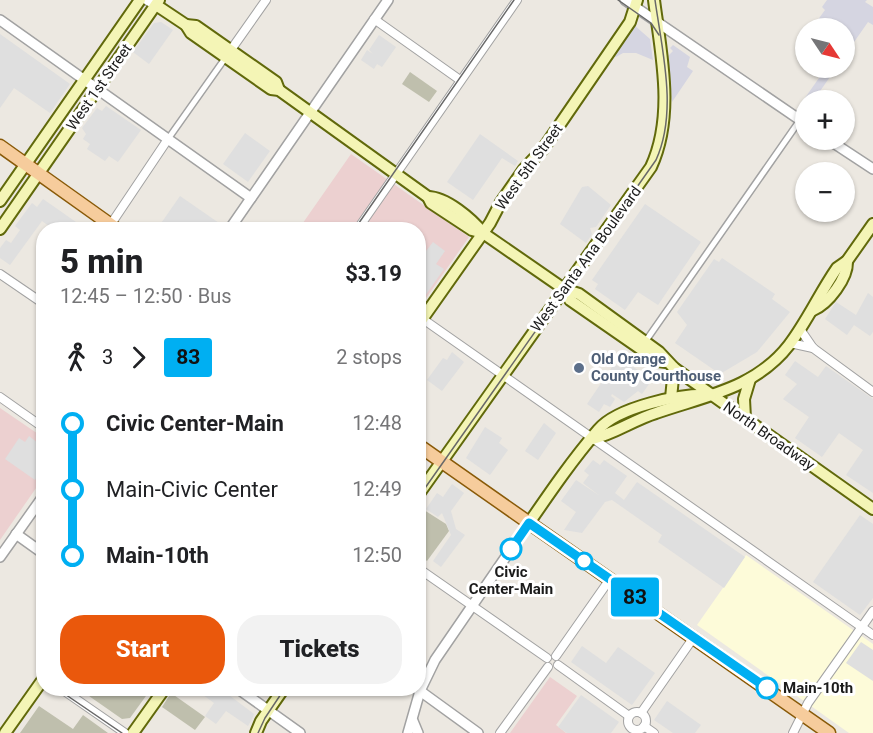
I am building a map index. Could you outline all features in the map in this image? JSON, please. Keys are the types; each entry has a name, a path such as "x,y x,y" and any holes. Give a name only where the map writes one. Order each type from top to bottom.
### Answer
{"main road":[{"name":"West 1st Street","path":"0,201 86,81 140,0"},
{"name":"West Santa Ana Boulevard","path":"426,485 640,183 657,154 665,111 654,0"},
{"name":"West 1st Street","path":"0,229 97,90 154,2"},
{"name":"North Broadway","path":"154,2 186,25 191,33 228,54 271,89 279,90 428,196 431,203 472,230 483,233 564,289 576,292 664,356 670,365"},
{"name":"West 5th Street","path":"426,312 630,22 637,4"},
{"path":"0,146 107,222"},
{"path":"592,439 610,435 633,421 657,412 698,402 750,379 773,362 790,343 813,310 814,301 837,268 847,266 872,228"},
{"name":"North Broadway","path":"564,289 570,300 658,361 670,365 873,509"},
{"path":"670,365 671,398"},
{"path":"745,418 744,399 750,379"},
{"path":"529,523 572,461 599,428 624,413 671,398 692,394 711,395"},
{"path":"426,450 830,733"},
{"path":"5,733 36,689"},
{"path":"133,733 159,696"},
{"path":"256,733 278,696"}],"street":[{"path":"117,222 168,139 266,0"},
{"path":"235,222 388,0"},
{"path":"362,222 517,0"},
{"path":"625,0 637,4 656,22 795,117"},
{"path":"374,19 460,80"},
{"path":"0,20 252,198"},
{"path":"645,342 795,133"},
{"path":"844,150 873,169"},
{"path":"0,274 36,299"},
{"path":"426,324 503,375 873,635"},
{"path":"800,329 813,348 873,392"},
{"path":"790,343 813,348"},
{"path":"0,397 36,422"},
{"path":"0,557 36,506"},
{"path":"426,676 529,523"},
{"path":"16,534 36,548"},
{"path":"426,574 551,657 558,665 630,716"},
{"path":"500,733 548,667 551,657 610,579"},
{"path":"793,733 808,702 873,611"},
{"path":"641,713 694,637"},
{"path":"548,667 558,665"},
{"path":"72,696 125,733"},
{"path":"248,696 300,733"},
{"path":"408,733 413,721 417,696"},
{"path":"426,696 478,733"},
{"path":"636,712 641,713 645,717 644,726 629,730 630,716 636,712"},
{"path":"413,721 418,733"},
{"path":"644,726 654,733"}],"shaded area":[{"path":"827,0 867,0 865,2 873,7 873,25 868,22 855,41 855,18 819,18 825,10 822,7"},
{"path":"161,22 173,30 149,64 133,52 154,23"},
{"path":"634,25 650,39 653,60 636,53 612,56"},
{"path":"0,34 70,84 50,113 14,88 0,108"},
{"path":"379,35 396,47 382,67 377,64 374,69 361,60 367,50 373,54 369,50"},
{"path":"673,45 690,57 687,67 693,71 672,102 668,56 673,51 670,48"},
{"path":"410,72 437,91 429,102 402,84"},
{"path":"819,78 829,78 821,90 811,90"},
{"path":"106,106 141,130 118,162 109,156 105,161 87,149 90,144 83,139 86,134 82,128 97,108 102,111"},
{"path":"245,133 270,151 248,182 223,164"},
{"path":"480,134 518,161 515,166 502,158 473,200 447,182"},
{"path":"351,154 469,237 426,298 426,222 304,222"},
{"path":"588,186 611,205 596,227 590,228 592,234 586,243 560,224 582,187"},
{"path":"180,196 218,222 162,222"},
{"path":"43,199 76,222 36,222 36,229 10,265 0,258 0,248 6,240 11,243 20,230 15,226 32,203 37,207"},
{"path":"645,204 701,242 658,305 638,292 625,310 595,289 598,284 592,280"},
{"path":"433,242 445,251 436,264 444,269 426,294 426,251"},
{"path":"722,258 775,294 772,299 790,312 757,352 720,374 675,343 687,325 677,312 714,259 719,262"},
{"path":"868,293 873,297 873,332 870,336 854,325 847,335 825,319 836,302 856,315"},
{"path":"452,352 464,362 442,391 427,380 443,358 447,360"},
{"path":"795,361 818,377 826,366 873,399 873,493 846,475 863,450 839,433 822,457 795,438 809,417 783,399 797,384 785,375"},
{"path":"626,362 645,375 642,380 649,384 642,394 638,391 624,402 612,394 611,396 615,399 610,407 604,404 599,412 587,404 614,364 621,368"},
{"path":"0,408 36,433 36,488 0,540"},
{"path":"544,423 556,433 538,460 525,451"},
{"path":"485,427 502,438 499,443 508,450 490,475 466,458"},
{"path":"29,436 36,442 35,480 5,459 19,438 25,442"},
{"path":"593,460 600,465 604,460 627,476 615,493 624,500 637,482 745,557 724,588 658,542 662,535 612,500 605,502 582,533 564,530 576,512 561,501 576,480 600,496 583,483 589,475 584,471"},
{"path":"452,484 464,493 451,511 456,529 465,535 441,567 433,561 451,535 442,513 438,517 426,509 437,493 443,497"},
{"path":"426,511 446,524 449,531 427,561"},
{"path":"860,515 873,524 873,598 860,615 813,582"},
{"path":"746,555 873,644 873,733 849,733 697,625"},
{"path":"861,642 873,650 873,681 846,663"},
{"path":"582,646 606,663 618,647 655,673 632,705 571,662"},
{"path":"550,677 577,696 556,725 566,733 510,733"},
{"path":"581,695 619,722 611,733 567,733 558,727"},
{"path":"89,696 146,696 130,718 122,719"},
{"path":"169,696 175,696 205,717 195,730 162,707"},
{"path":"204,696 230,696 254,714 248,726 226,711 216,724 205,716 214,703"},
{"path":"667,701 701,725 695,733 673,733 654,720"},
{"path":"39,706 73,729 83,715 108,733 20,733"}],"tram line":[{"path":"360,222 514,0"},
{"path":"618,0 651,23 659,35"},
{"path":"426,487 656,160 663,141 667,101 664,60 655,0"},
{"path":"68,696 122,733"},
{"path":"258,733 280,696"}],"bus line":[{"name":"83","path":"511,549 529,523 767,688"}],"place":[{"name":"Old Orange County Courthouse","path":"579,368"},
{"name":"Civic Center-Main","path":"511,549"},
{"name":"Main-10th","path":"767,688"}]}
